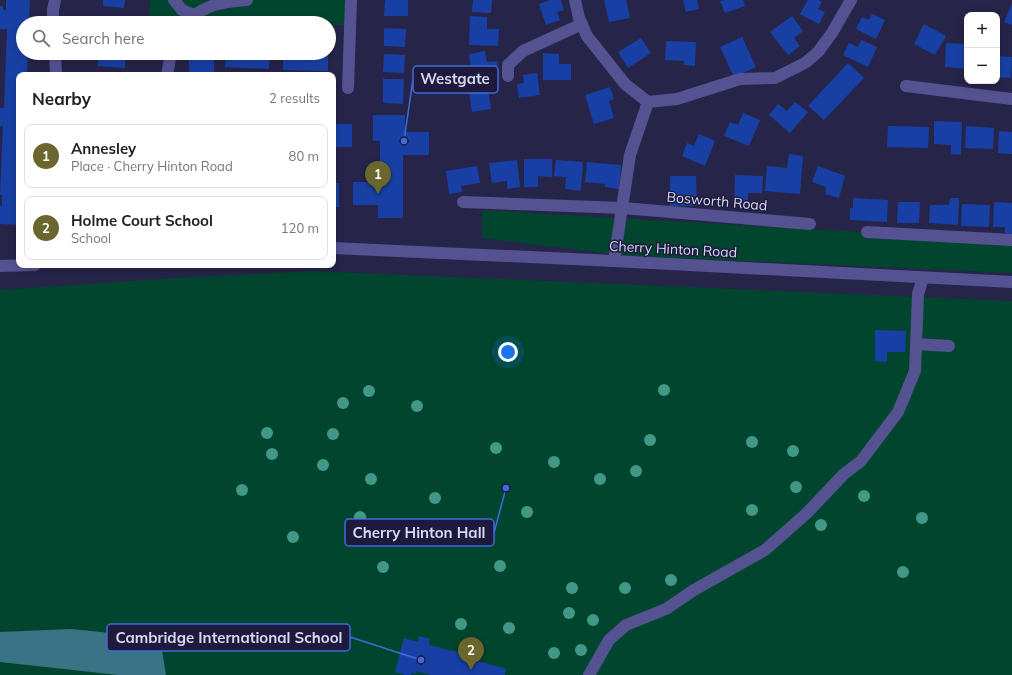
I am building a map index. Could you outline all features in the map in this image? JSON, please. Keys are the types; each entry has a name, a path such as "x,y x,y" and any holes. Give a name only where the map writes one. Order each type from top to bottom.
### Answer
{"street":[{"path":"53,16 55,0"},
{"path":"174,0 187,16"},
{"path":"194,16 204,9 225,2 247,0"},
{"path":"348,88 351,0"},
{"path":"575,0 579,18 587,36 626,84 648,102 677,99 740,79 775,78 805,63 818,52 851,0"},
{"path":"508,76 508,65 523,51 582,24"},
{"path":"55,60 56,72"},
{"path":"168,72 170,60"},
{"path":"906,86 1012,99"},
{"path":"614,261 630,155 648,102"},
{"name":"Bosworth Road","path":"463,202 623,208 810,224"},
{"path":"867,232 1012,240"},
{"name":"Cherry Hinton Road","path":"336,248 1012,282"},
{"path":"0,266 16,266"},
{"path":"589,675 609,640 626,625 666,609 694,590 764,550 807,513 844,474 861,461 898,412 915,371 918,294 923,278"},
{"path":"916,344 949,346"}],"green space":[{"path":"150,0 350,0 350,25 336,25 336,16 149,16"},
{"path":"482,210 1012,241 1012,273 630,256 482,238"},
{"path":"313,271 1012,301 1012,675 0,675 0,290 190,277"}],"water":[{"path":"71,629 160,638 166,675 118,675 0,662 0,632"}],"building":[{"path":"6,0 30,0 29,16 16,16 16,60 28,60 27,72 16,72 16,225 0,224 0,206 2,206 2,195 0,195 3,126 0,126 0,108 4,108 7,29 0,29 0,6 3,6 3,10 6,10"},
{"path":"103,0 125,0 124,8 103,6"},
{"path":"385,0 408,0 408,16 384,16"},
{"path":"473,0 492,0 491,13 472,12"},
{"path":"550,0 561,0 564,10 557,12 560,20 546,25 539,4"},
{"path":"604,0 626,0 630,18 609,22"},
{"path":"683,0 697,0 699,9 686,12"},
{"path":"743,0 745,6 725,13 720,1"},
{"path":"808,0 819,0 822,2 818,9 825,12 819,24 800,14"},
{"path":"1012,3 1012,25 1004,22"},
{"path":"872,14 885,20 876,39 856,29 862,17 869,20"},
{"path":"470,16 487,17 487,29 499,29 498,46 469,45"},
{"path":"792,16 803,31 794,38 800,46 788,55 770,32"},
{"path":"924,24 946,36 935,55 914,44"},
{"path":"384,28 406,29 405,47 384,46"},
{"path":"742,37 756,67 734,77 720,47"},
{"path":"641,38 651,53 628,68 618,52"},
{"path":"861,40 877,47 868,67 843,55 849,43 858,47"},
{"path":"666,41 696,42 695,66 684,65 684,61 665,60"},
{"path":"946,43 964,44 964,69 945,67"},
{"path":"485,51 487,62 497,61 499,75 473,79 469,54"},
{"path":"543,53 559,54 559,64 571,64 571,80 543,80"},
{"path":"384,54 405,55 404,73 383,72"},
{"path":"1000,56 1012,57 1011,78 1000,77"},
{"path":"98,60 126,60 125,68 98,66"},
{"path":"189,60 214,60 214,72 189,72"},
{"path":"226,60 270,60 269,69 225,67"},
{"path":"283,60 328,60 328,71 283,70"},
{"path":"848,63 864,78 824,120 808,106"},
{"path":"537,73 540,95 519,98 517,84 524,83 523,75"},
{"path":"383,79 404,79 403,104 383,103"},
{"path":"487,82 491,109 472,112 468,85"},
{"path":"610,87 614,99 609,101 614,118 594,124 585,95"},
{"path":"795,102 808,112 790,133 769,115 778,104 787,111"},
{"path":"743,113 760,120 749,146 724,136 730,122 738,125"},
{"path":"373,115 405,115 405,132 429,132 429,155 403,155 403,218 378,218 378,205 353,205 353,182 380,182 380,141 373,141"},
{"path":"934,121 962,122 961,155 951,154 951,145 934,144"},
{"path":"336,124 352,124 352,147 336,147"},
{"path":"888,126 929,127 928,148 887,147"},
{"path":"966,126 994,128 993,149 965,148"},
{"path":"999,131 1012,132 1012,154 998,153"},
{"path":"699,134 715,141 705,166 682,156 687,143 694,146"},
{"path":"789,154 803,156 800,194 765,191 767,166 787,168"},
{"path":"524,159 552,159 552,177 538,176 538,187 524,187"},
{"path":"517,160 520,187 507,189 507,181 492,183 489,163"},
{"path":"556,160 583,162 581,191 565,189 566,177 554,176"},
{"path":"587,162 621,165 619,189 605,187 605,184 585,182"},
{"path":"477,166 480,183 461,186 462,192 449,194 446,171"},
{"path":"818,166 845,176 839,198 825,194 826,187 812,182"},
{"path":"735,175 763,176 762,193 748,193 748,203 734,203"},
{"path":"670,176 696,176 697,206 670,206"},
{"path":"336,183 339,183 339,207 336,207"},
{"path":"853,198 888,200 887,222 850,220 850,208 853,208"},
{"path":"950,198 959,198 958,225 929,223 930,205 949,205"},
{"path":"898,202 920,202 919,223 897,223"},
{"path":"994,202 1012,203 1012,234 1005,233 1005,227 993,227"},
{"path":"962,204 990,205 989,227 961,226"},
{"path":"875,330 906,331 905,352 887,352 887,362 875,361"},
{"path":"419,636 430,639 429,645 461,653 461,656 506,669 505,675 431,675 416,671 416,674 411,673 411,675 406,675 395,672 404,638 418,642"}],"place":[{"name":"Westgate","path":"404,141"},
{"name":"Annesley","path":"378,194"},
{"name":"Cherry Hinton Hall","path":"506,488"},
{"name":"Cambridge International School","path":"421,660"},
{"name":"Holme Court School","path":"471,670"}]}
